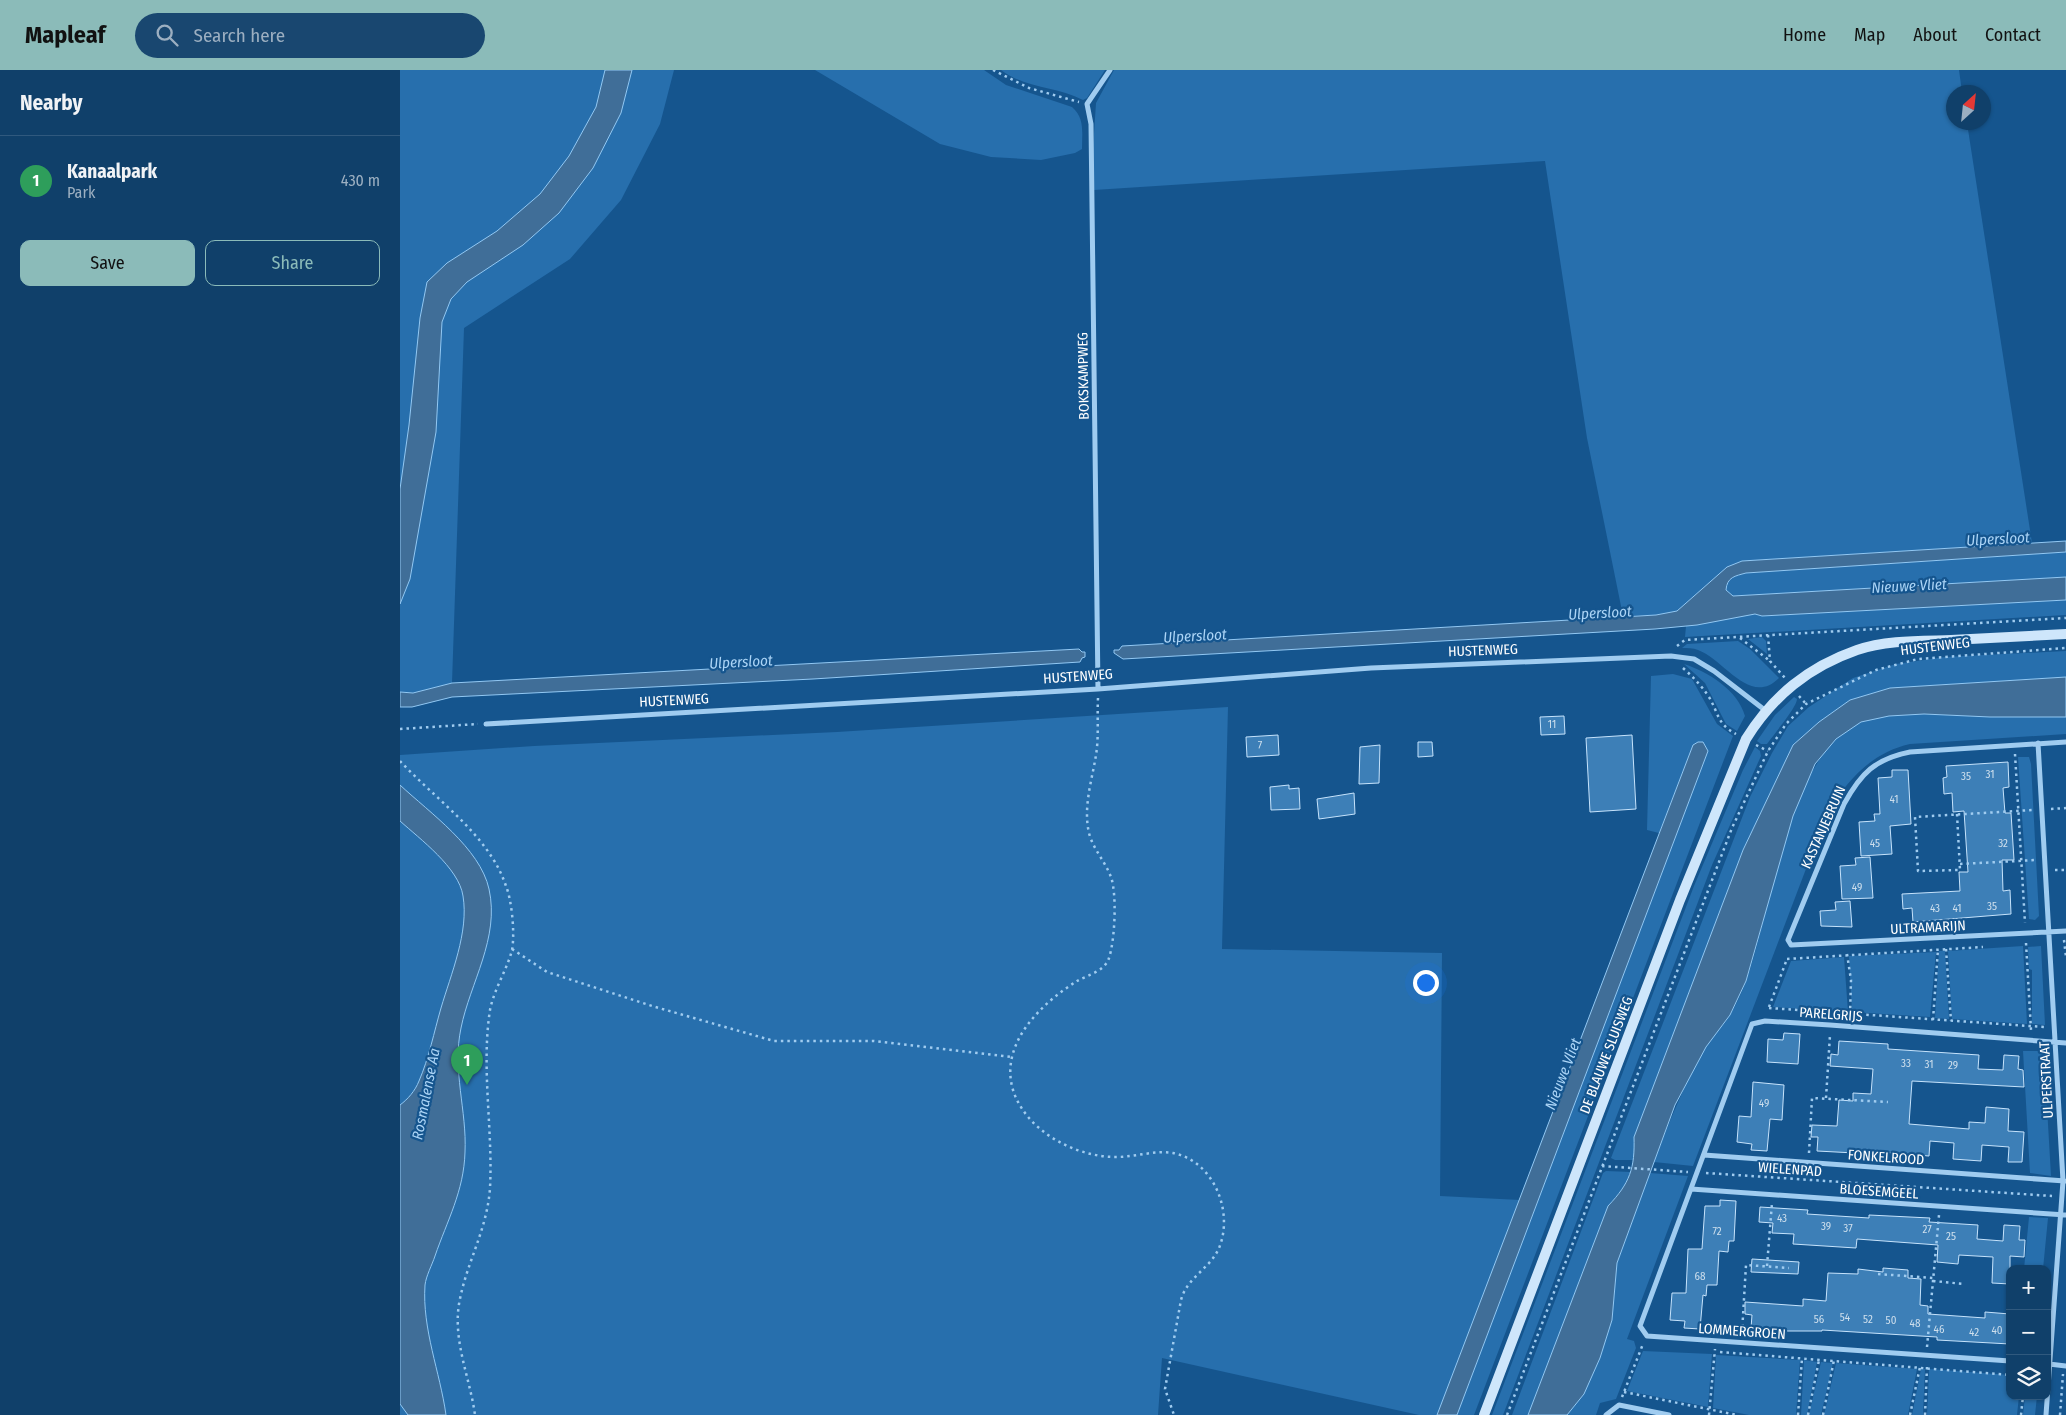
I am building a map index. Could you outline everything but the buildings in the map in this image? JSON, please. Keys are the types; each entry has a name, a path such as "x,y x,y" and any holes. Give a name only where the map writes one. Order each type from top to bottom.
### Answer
{"main road":[{"name":"HUSTENWEG","path":"1766,712 1802,676 1858,650 1900,642 2066,634"},
{"name":"DE BLAUWE SLUISWEG","path":"1484,1415 1680,900 1746,739 1766,712"}],"street":[{"path":"1087,104 1110,70"},
{"name":"BOKSKAMPWEG","path":"1087,104 1090,124 1098,689"},
{"name":"HUSTENWEG","path":"486,724 1098,689 1371,668 1671,656 1694,659 1714,670 1766,712"},
{"name":"KASTANJEBRUIN","path":"1791,945 1788,940 1844,804 1856,783 1874,765 1892,755 1910,752 2066,742"},
{"name":"ULPERSTRAAT","path":"2038,743 2065,1181 2050,1355"},
{"name":"ULTRAMARIJN","path":"1791,945 2065,931"},
{"path":"1647,1336 1640,1326 1752,1024 1766,1021"},
{"name":"PARELGRIJS","path":"1766,1021 1830,1024 2066,1043"},
{"name":"FONKELROOD","path":"1704,1155 2065,1181"},
{"name":"BLOESEMGEEL","path":"1691,1189 2063,1215"},
{"name":"LOMMERGROEN","path":"1647,1336 2006,1361"},
{"path":"2051,1364 2065,1365"},
{"name":"ULPERSTRAAT","path":"2046,1415 2047,1400"},
{"path":"1606,1415 1619,1405 1670,1415"}],"path":[{"path":"993,70 1029,88 1087,104"},
{"name":"HUSTENWEG","path":"1671,656 1674,649 1685,640 2066,618"},
{"path":"1768,635 1770,661"},
{"path":"1738,637 1770,661 1806,704"},
{"name":"HUSTENWEG","path":"1768,751 1786,724 1806,704 1876,670 1918,659 2066,648"},
{"path":"1507,1415 1732,828 1768,751 1723,727 1710,698 1695,678 1677,664 1671,656"},
{"path":"1098,689 1096,754 1090,781 1088,814 1089,833 1110,875 1114,890 1114,916 1109,958 1103,968 1076,982 1050,1001 1021,1032 1012,1057 1013,1088 1020,1106 1034,1124 1061,1142 1093,1155 1118,1157 1148,1152 1174,1153 1190,1160 1210,1176 1222,1201 1223,1222 1218,1249 1184,1288 1165,1389 1174,1415"},
{"path":"400,729 486,724"},
{"name":"ULPERSTRAAT","path":"2014,745 2032,1040"},
{"path":"400,761 471,830 495,859 507,888 512,915 512,949 490,1010 488,1044 490,1188 484,1227 460,1303 457,1332 475,1415"},
{"path":"1957,814 1960,870 1918,872 1915,817 1957,814 2042,810 2066,808"},
{"path":"1960,864 2045,860"},
{"path":"2065,931 2066,957"},
{"path":"1932,1032 1938,937"},
{"path":"2016,944 2065,941"},
{"path":"1846,942 1851,980 1851,1026"},
{"path":"1766,1021 1791,945"},
{"path":"1787,959 1986,946"},
{"path":"512,949 547,972 652,1006 774,1041 874,1041 1012,1057"},
{"path":"1946,949 1951,1021"},
{"name":"PARELGRIJS","path":"1769,1008 2055,1028"},
{"path":"1826,1098 1830,1024"},
{"path":"1808,1163 1812,1098 1888,1102"},
{"name":"WIELENPAD","path":"1602,1166 2063,1197"},
{"path":"1767,1266 1773,1195"},
{"path":"1927,1356 1940,1206"},
{"path":"1741,1342 1746,1265 1789,1268"},
{"path":"1878,1274 1964,1284"},
{"path":"1619,1405 1641,1346 1647,1336"},
{"path":"1709,1415 1715,1340"},
{"path":"1641,1346 1650,1347"},
{"path":"1798,1415 1803,1347"},
{"path":"1823,1415 1836,1349"},
{"name":"LOMMERGROEN","path":"1705,1351 2006,1375"},
{"path":"1910,1415 1920,1367 1920,1355"},
{"path":"1808,1415 1819,1360"},
{"path":"2060,1415 2065,1365"},
{"path":"1925,1415 1927,1367"},
{"path":"1624,1392 1737,1415"},
{"path":"2021,1415 2023,1400"}],"shaded area":[{"path":"400,70 674,70 660,124 621,200 570,259 464,328 452,683 413,693 400,692"},
{"path":"815,70 984,70 1006,85 1072,107 1081,121 1082,149 1075,153 1041,160 991,157 940,144"},
{"path":"1001,70 1105,70 1087,98 1083,100 1073,95 1021,81"},
{"path":"1114,70 1959,70 1961,85 1946,85 1946,130 1968,130 2032,543 1742,561 1727,567 1677,611 1656,615 1623,616 1587,438 1545,161 1094,190 1093,149 1096,103"},
{"path":"2066,552 2066,577 1733,596 1726,590 1730,580 1735,576 1746,573"},
{"path":"2066,600 2066,615 1685,637 1686,626 1755,614 1762,616"},
{"path":"1762,637 1766,641 1767,654 1748,639"},
{"path":"1738,641 1750,649 1779,678 1768,686 1748,685 1708,655 1696,649 1682,648 1687,644"},
{"path":"2066,651 2066,677 1890,688 1850,700 1819,722 1793,745 1743,850 1634,1137 1634,1160 1615,1160 1611,1158 1750,797 1788,726 1809,707 1853,678 1896,664 1945,657"},
{"path":"1684,664 1712,677 1736,698 1745,716 1737,731 1726,724 1705,683"},
{"path":"1673,674 1692,679 1717,724 1733,736 1474,1415 1457,1415 1708,751 1693,745 1659,833 1647,830 1651,676"},
{"path":"1794,697 1797,699 1796,703 1767,744 1761,744 1757,741 1775,715"},
{"path":"1228,707 1222,949 1442,953 1440,1196 1520,1200 1437,1415 1419,1415 1162,1358 1158,1415 400,1415 400,755 534,746 837,732"},
{"path":"1924,714 1990,717 2066,717 2066,734 1910,744 1896,748 1872,761 1853,778 1828,811 1693,1166 1654,1162 1677,1104 1697,1062 1730,1015 1743,990 1785,837 1799,799 1815,766 1836,739 1861,722 1884,716"},
{"path":"1755,747 1760,751 1761,756 1712,865 1503,1415 1492,1415 1694,886 1743,770"},
{"path":"2018,757 2029,757 2031,764 2039,916 2035,920 2029,919"},
{"path":"2023,946 2027,1024 1952,1019 1948,951"},
{"path":"2041,946 2045,1025 2032,1024 2032,970 2029,969 2028,947"},
{"path":"1939,951 1945,951 1949,1019 1935,1018"},
{"path":"1936,952 1930,1017 1852,1012 1849,956"},
{"path":"1844,957 1848,1012 1773,1007 1791,961"},
{"path":"2023,1051 2041,1051 2044,1055 2051,1176 2030,1173"},
{"path":"1606,1171 1631,1172 1625,1186 1608,1206 1528,1415 1512,1415 1603,1173"},
{"path":"1650,1173 1688,1176 1627,1339 1634,1341 1636,1348 1616,1399 1600,1403 1596,1415 1567,1415 1584,1394 1612,1320 1617,1263"},
{"path":"2029,1217 2048,1218 2043,1265 2024,1265"},
{"path":"1643,1351 1712,1354 1708,1407 1627,1391"},
{"path":"1716,1355 1800,1360 1796,1415 1749,1415 1713,1408"},
{"path":"1804,1360 1817,1362 1807,1415 1801,1415"},
{"path":"1821,1362 1833,1363 1821,1415 1809,1415"},
{"path":"1836,1363 1917,1369 1908,1415 1824,1415"},
{"path":"1921,1369 1925,1369 1923,1415 1912,1415"},
{"path":"1929,1369 2006,1375 2006,1400 2019,1400 2017,1415 1927,1415"},
{"path":"2025,1400 2037,1400 2035,1415 2023,1415"}],"water":[{"path":"605,70 632,70 621,113 593,168 559,213 523,245 467,282 451,299 442,322 436,432 410,579 400,604 400,489 409,425 420,318 427,282 447,263 497,231 540,194 569,156 596,107"},
{"name":"Nieuwe Vliet","path":"2066,541 2066,552 1746,573 1735,576 1730,580 1726,590 1733,596 2066,577 2066,600 1762,616 1755,614 1697,625 1655,629 1123,659 1114,653 1114,650 1119,650 1122,646 1656,615 1677,611 1727,567 1742,561"},
{"path":"1079,649 1085,652 1085,657 1080,662 813,679 452,697 412,707 400,707 400,692 413,693 452,683"},
{"path":"2066,677 2066,717 1990,717 1924,714 1889,716 1861,722 1836,739 1815,764 1793,816 1746,981 1730,1015 1706,1047 1675,1105 1617,1263 1612,1320 1600,1358 1584,1394 1567,1415 1528,1415 1608,1206 1621,1190 1630,1174 1634,1137 1743,850 1793,745 1819,722 1850,700 1890,688"},
{"path":"1703,742 1708,751 1457,1415 1437,1415 1693,745"},
{"name":"Rosmalense Aa","path":"400,785 439,819 476,859 489,889 491,907 491,925 487,943 465,1011 459,1044 459,1075 465,1137 462,1180 425,1285 426,1318 446,1415 408,1415 400,1404 400,1105 415,1088 426,1063 458,953 464,924 463,896 460,885 447,865 428,845 400,821"}],"place":[{"name":"Kanaalpark","path":"467,1085"}],"water label":[{"name":"Ulpersloot","path":"1998,539"},
{"name":"Ulpersloot","path":"1600,613"},
{"name":"Ulpersloot","path":"1195,636"},
{"name":"Ulpersloot","path":"741,662"}]}
